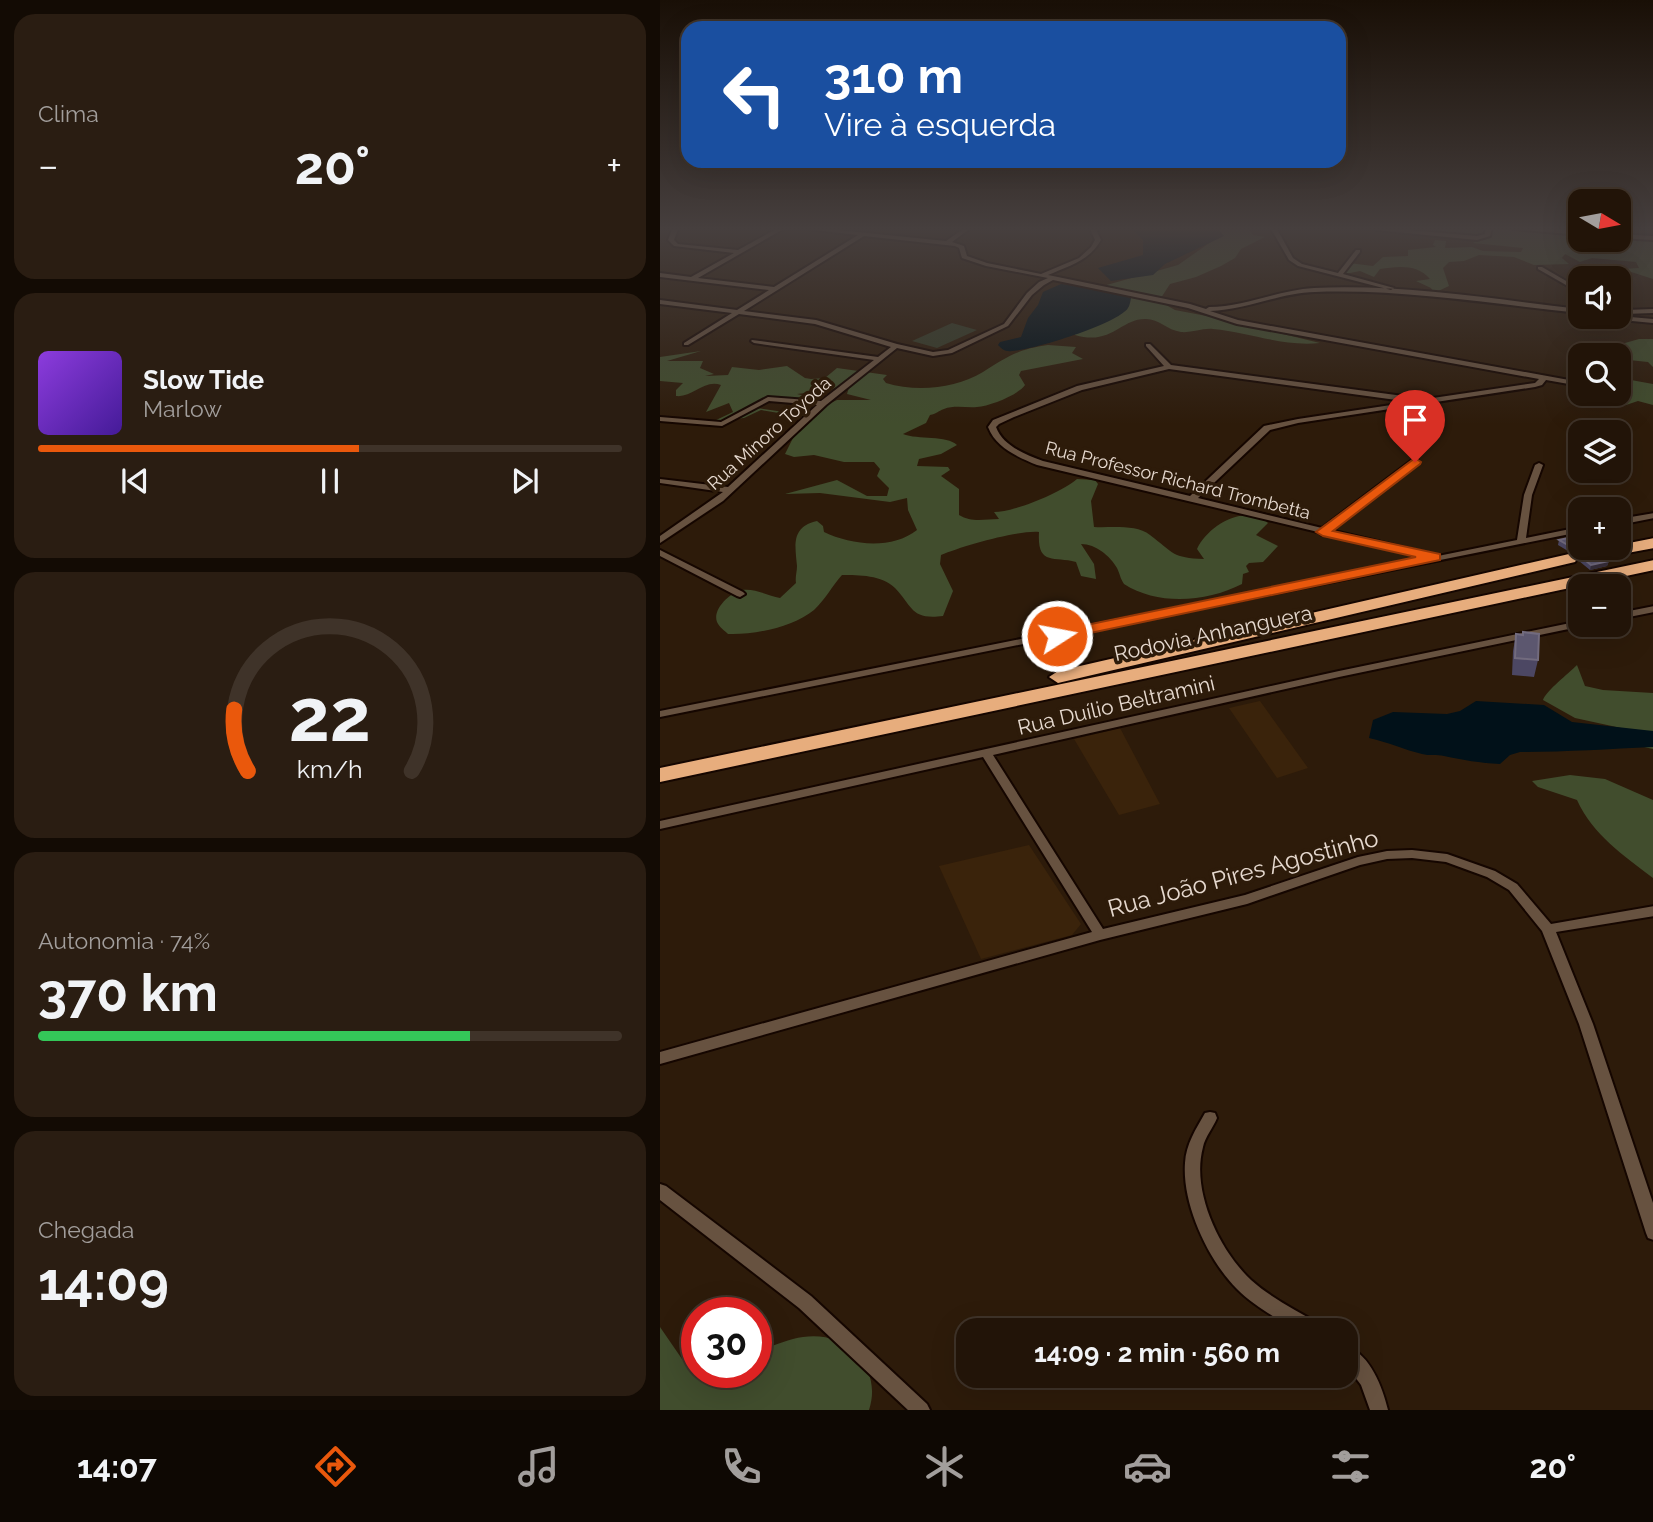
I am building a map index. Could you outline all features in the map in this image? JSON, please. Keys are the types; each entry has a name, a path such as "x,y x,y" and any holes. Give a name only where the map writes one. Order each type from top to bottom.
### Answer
{"highway":[{"path":"1631,547 1653,543"},
{"name":"Rodovia Anhanguera","path":"660,764 1171,652 1568,559"},
{"name":"Rodovia Anhanguera","path":"660,775 1653,565"}],"street":[{"path":"686,344 769,293"},
{"path":"660,302 823,324 933,354 950,352 1006,325 1030,293"},
{"path":"1121,293 1196,308 1237,322 1315,338 1568,382"},
{"path":"1196,308 1229,309 1289,293"},
{"path":"1210,312 1234,311 1305,294 1337,293 1568,312"},
{"path":"1362,293 1421,296 1555,311"},
{"path":"1409,293 1421,296"},
{"path":"1631,314 1653,311"},
{"path":"1631,316 1653,319"},
{"path":"754,341 879,359"},
{"path":"1148,345 1169,368"},
{"name":"Rua Minoro Toyoda","path":"660,541 730,490 823,403 896,346"},
{"name":"Rua Professor Richard Trombetta","path":"1423,401 1169,368 1101,382 1060,395 1001,419 993,424 992,433 1000,441 1040,463 1435,557"},
{"path":"1191,500 1267,428 1535,385 1540,384 1544,377"},
{"path":"660,419 722,424 768,399 823,403"},
{"path":"1323,532 1415,462"},
{"path":"1521,541 1529,495 1539,465"},
{"path":"660,481 730,490"},
{"path":"1631,519 1653,514"},
{"path":"660,714 1568,532"},
{"path":"660,553 740,594"},
{"path":"1631,614 1652,610"},
{"name":"Rua Duílio Beltramini","path":"660,825 1339,674 1568,626"},
{"path":"987,753 1100,935"},
{"name":"Rua João Pires Agostinho","path":"660,1058 1100,935 1247,899 1358,862 1387,855 1412,854 1447,858 1491,874 1513,887 1548,929 1586,1024 1653,1233"},
{"path":"1548,929 1653,911"},
{"path":"1210,1118 1195,1147 1192,1173 1206,1229 1236,1277 1263,1299 1294,1318"},
{"path":"660,1191 805,1302 921,1410"},
{"path":"1358,1364 1374,1390 1379,1410"}],"shaded area":[{"path":"1043,293 1114,293 1131,298 1126,311 1087,330 1022,350 1004,350 998,345 1000,342 1021,337 1028,318"},
{"path":"1260,701 1308,768 1277,778 1229,708"},
{"path":"1476,701 1544,705 1572,722 1653,731 1653,747 1520,752 1510,755 1500,764 1425,755 1369,738 1373,720 1393,712 1447,714 1460,711"},
{"path":"1120,728 1160,804 1119,815 1074,739"},
{"path":"1029,845 1081,924 1072,935 981,959 939,866"}],"green space":[{"path":"1124,293 1164,293 1159,301 1175,310 1275,329 1279,333 1320,343 1292,343 1213,329 1181,332 1146,319 1137,320 1107,335 1075,335 1074,332"},
{"path":"952,323 977,330 937,348 912,341"},
{"path":"1653,339 1653,367 1648,362 1631,360 1631,343 1625,343"},
{"path":"1048,345 1076,347 1072,353 1083,359 1021,371 1019,375 1025,385 996,402 983,406 952,407 930,415 926,423 903,434 946,440 957,445 941,454 919,459 917,466 948,467 950,470 941,476 959,489 959,515 974,520 999,519 994,512 1037,501 1077,479 1095,480 1098,484 1091,501 1094,527 1138,529 1179,556 1185,557 1204,559 1197,549 1209,532 1218,525 1238,516 1259,517 1268,523 1256,535 1278,546 1263,562 1249,563 1246,566 1249,572 1243,574 1242,584 1198,598 1152,596 1124,584 1114,564 1097,548 1081,544 1094,564 1096,579 1081,576 1076,562 1048,558 1041,550 1039,532 1030,532 990,539 941,555 940,564 953,591 943,616 918,614 895,588 884,580 842,575 814,610 796,621 750,633 728,634 721,627 717,622 717,612 733,594 747,590 780,598 796,583 796,538 809,524 817,521 823,526 824,532 846,540 871,543 896,541 917,530 908,510 907,498 890,502 820,493 785,494 837,480 867,496 887,496 889,488 877,476 880,469 874,462 844,462 814,455 794,457 785,454 793,438 806,423 797,416 761,410 744,418 714,421 733,412 729,403 706,412 721,385 709,384 676,396 676,390 683,383 660,381 660,357 701,351 667,361 703,361 700,368 714,374 705,376 728,375 732,367 759,370 787,366 811,379 825,378 837,368 887,375 883,379 886,383 922,388 948,385 972,378 1013,354","holes":["850,384 847,394 871,400 837,400 818,409 811,408 804,415 757,408 769,402 814,398 797,394 830,390"]},
{"path":"1631,380 1653,384 1653,405 1638,401 1631,403"},
{"path":"1577,665 1585,686 1603,690 1653,693 1653,749 1635,745 1621,728 1575,718 1543,700"},
{"path":"1570,775 1605,779 1653,800 1653,878 1600,834 1577,800 1538,787 1532,781"},
{"path":"660,1327 681,1358 681,1388 772,1388 772,1346 803,1337 819,1336 847,1346 858,1355 871,1380 869,1410 660,1410"}],"building":[{"path":"1568,538 1568,545 1559,540"},
{"path":"1585,560 1609,561 1591,565"},
{"path":"1523,632 1539,634 1538,660 1515,658 1516,634 1523,635"}],"route":[{"path":"1057,636 1435,557 1323,532 1415,462"}]}
